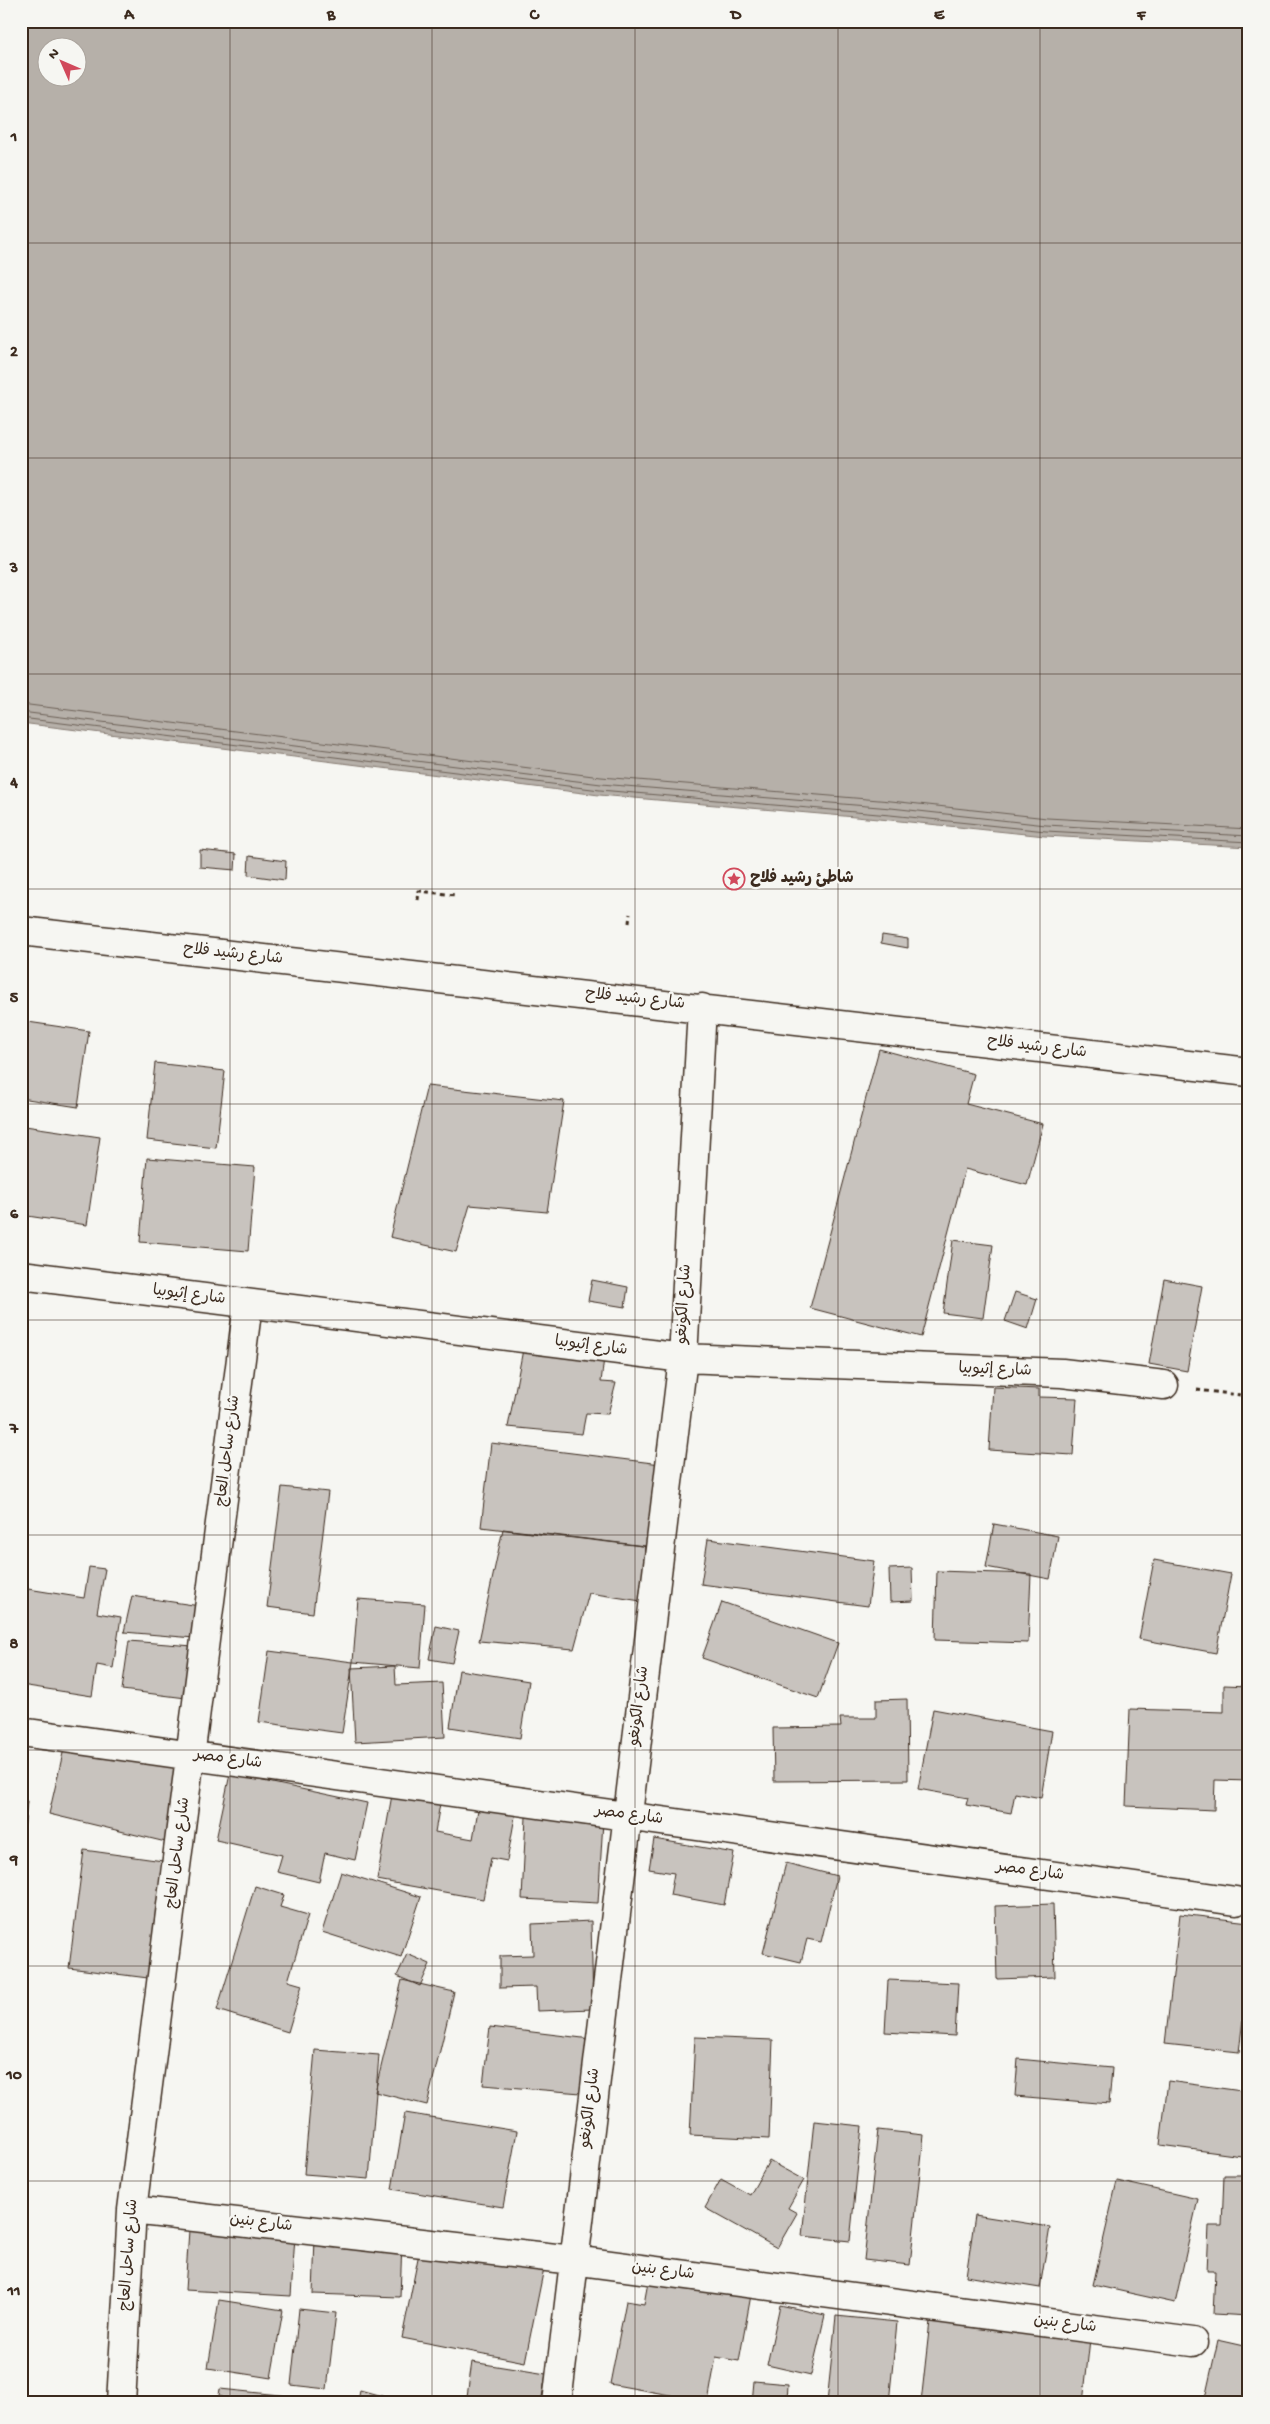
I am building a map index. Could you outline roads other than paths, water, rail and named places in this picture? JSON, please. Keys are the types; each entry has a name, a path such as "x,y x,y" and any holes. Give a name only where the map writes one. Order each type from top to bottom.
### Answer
{"street":[{"name":"شارع رشيد فلاح","path":"21,930 1249,1072"},
{"name":"شارع الكونغو","path":"557,2403 682,1358 702,1008"},
{"name":"شارع إثيوبيا","path":"21,1275 682,1358 1062,1374 1164,1386"},
{"name":"شارع ساحل العاج","path":"121,2403 132,2210 248,1304"},
{"name":"شارع مصر","path":"21,1732 1236,1901"},
{"name":"شارع بنين","path":"132,2210 573,2260 1193,2342"}],"water":[{"path":"21,21 1249,21 1249,847 1045,836 890,820 599,795 21,723"}],"place":[{"name":"شاطئ رشيد فلاح","path":"734,879"}]}
